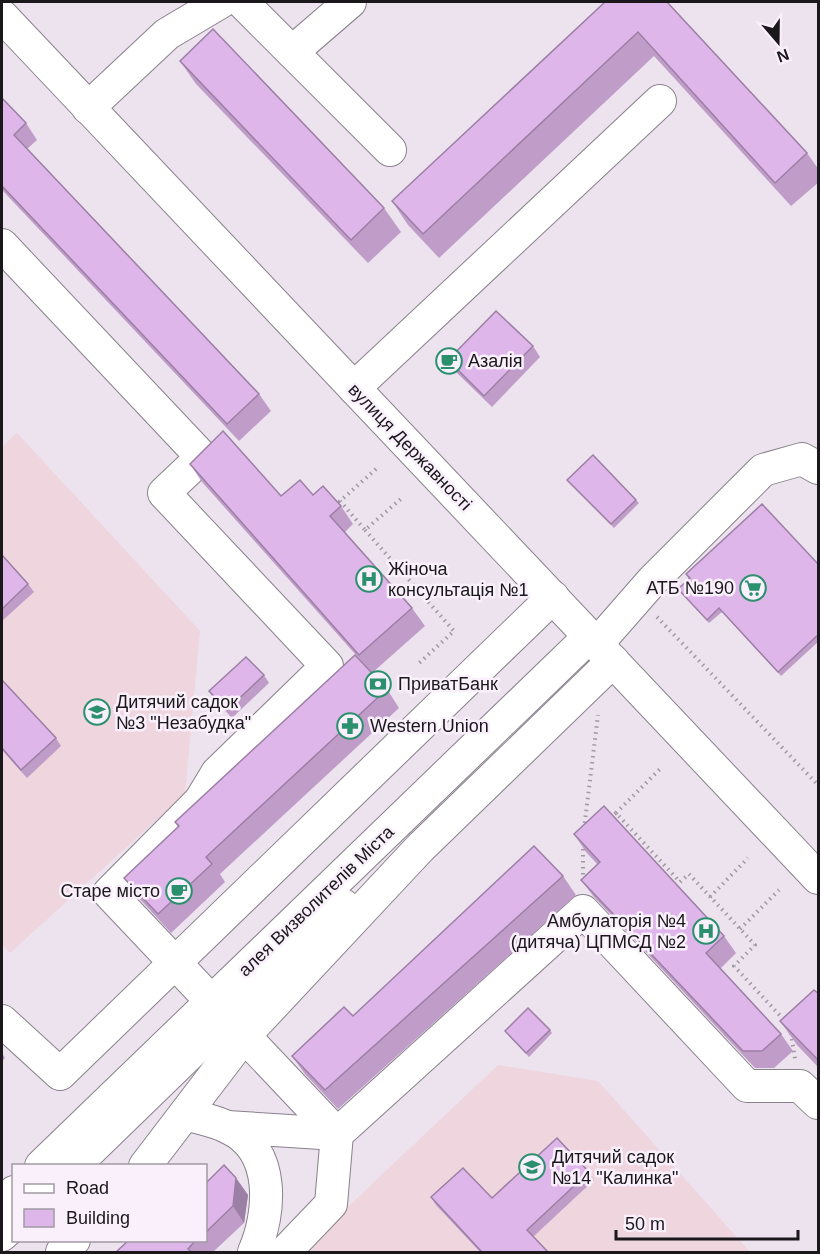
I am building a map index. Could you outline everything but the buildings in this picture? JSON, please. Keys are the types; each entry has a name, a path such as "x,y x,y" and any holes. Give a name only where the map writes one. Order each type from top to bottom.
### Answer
{"street":[{"path":"88,108 167,34 221,2"},
{"path":"242,2 390,150"},
{"path":"292,52 350,2"},
{"name":"вулиця Державності","path":"2,16 819,878"},
{"path":"354,388 660,100"},
{"path":"2,245 202,457 164,493 327,666 218,773 200,801 109,893 338,1134"},
{"name":"алея Визволителів Міста","path":"76,1164 228,1018 601,649 638,598 763,470 802,459 819,468"},
{"path":"2,1021 60,1074 174,961 526,626 553,597"},
{"path":"285,1252 331,1204 338,1134 583,911 747,1086 809,1095"},
{"path":"147,1164 185,1114 228,1018"},
{"name":"алея Визволителів Міста","path":"44,1164 228,1018"},
{"path":"185,1114 227,1127 338,1134"},
{"path":"227,1127 252,1147 266,1178 268,1208 263,1234 254,1252"}],"path":[{"path":"376,469 340,501 454,631 417,665"},
{"path":"365,530 403,497"},
{"path":"638,598 819,785"},
{"path":"584,830 598,714"},
{"path":"608,820 662,767"},
{"path":"616,813 680,882 689,874 755,945 734,966 789,1025 809,1095"},
{"path":"583,911 583,842 591,835"},
{"path":"710,897 748,858"},
{"path":"740,929 779,890"}],"shaded area":[{"name":"Дитячий садок №3 \"Незабудка\"","path":"17,433 200,631 185,794 10,953 2,944 2,447"},
{"name":"Дитячий садок №14 \"Калинка\"","path":"498,1065 598,1081 750,1252 300,1252"}],"place":[{"name":"Азалія","path":"449,361"},
{"name":"Жіноча консультація №1","path":"369,579"},
{"name":"АТБ №190","path":"753,588"},
{"name":"ПриватБанк","path":"378,684"},
{"name":"Дитячий садок №3 \"Незабудка\"","path":"97,712"},
{"name":"Western Union","path":"350,726"},
{"name":"Старе місто","path":"179,891"},
{"name":"Амбулаторія №4 (дитяча) ЦПМСД №2","path":"706,931"},
{"name":"Дитячий садок №14 \"Калинка\"","path":"532,1167"}]}
